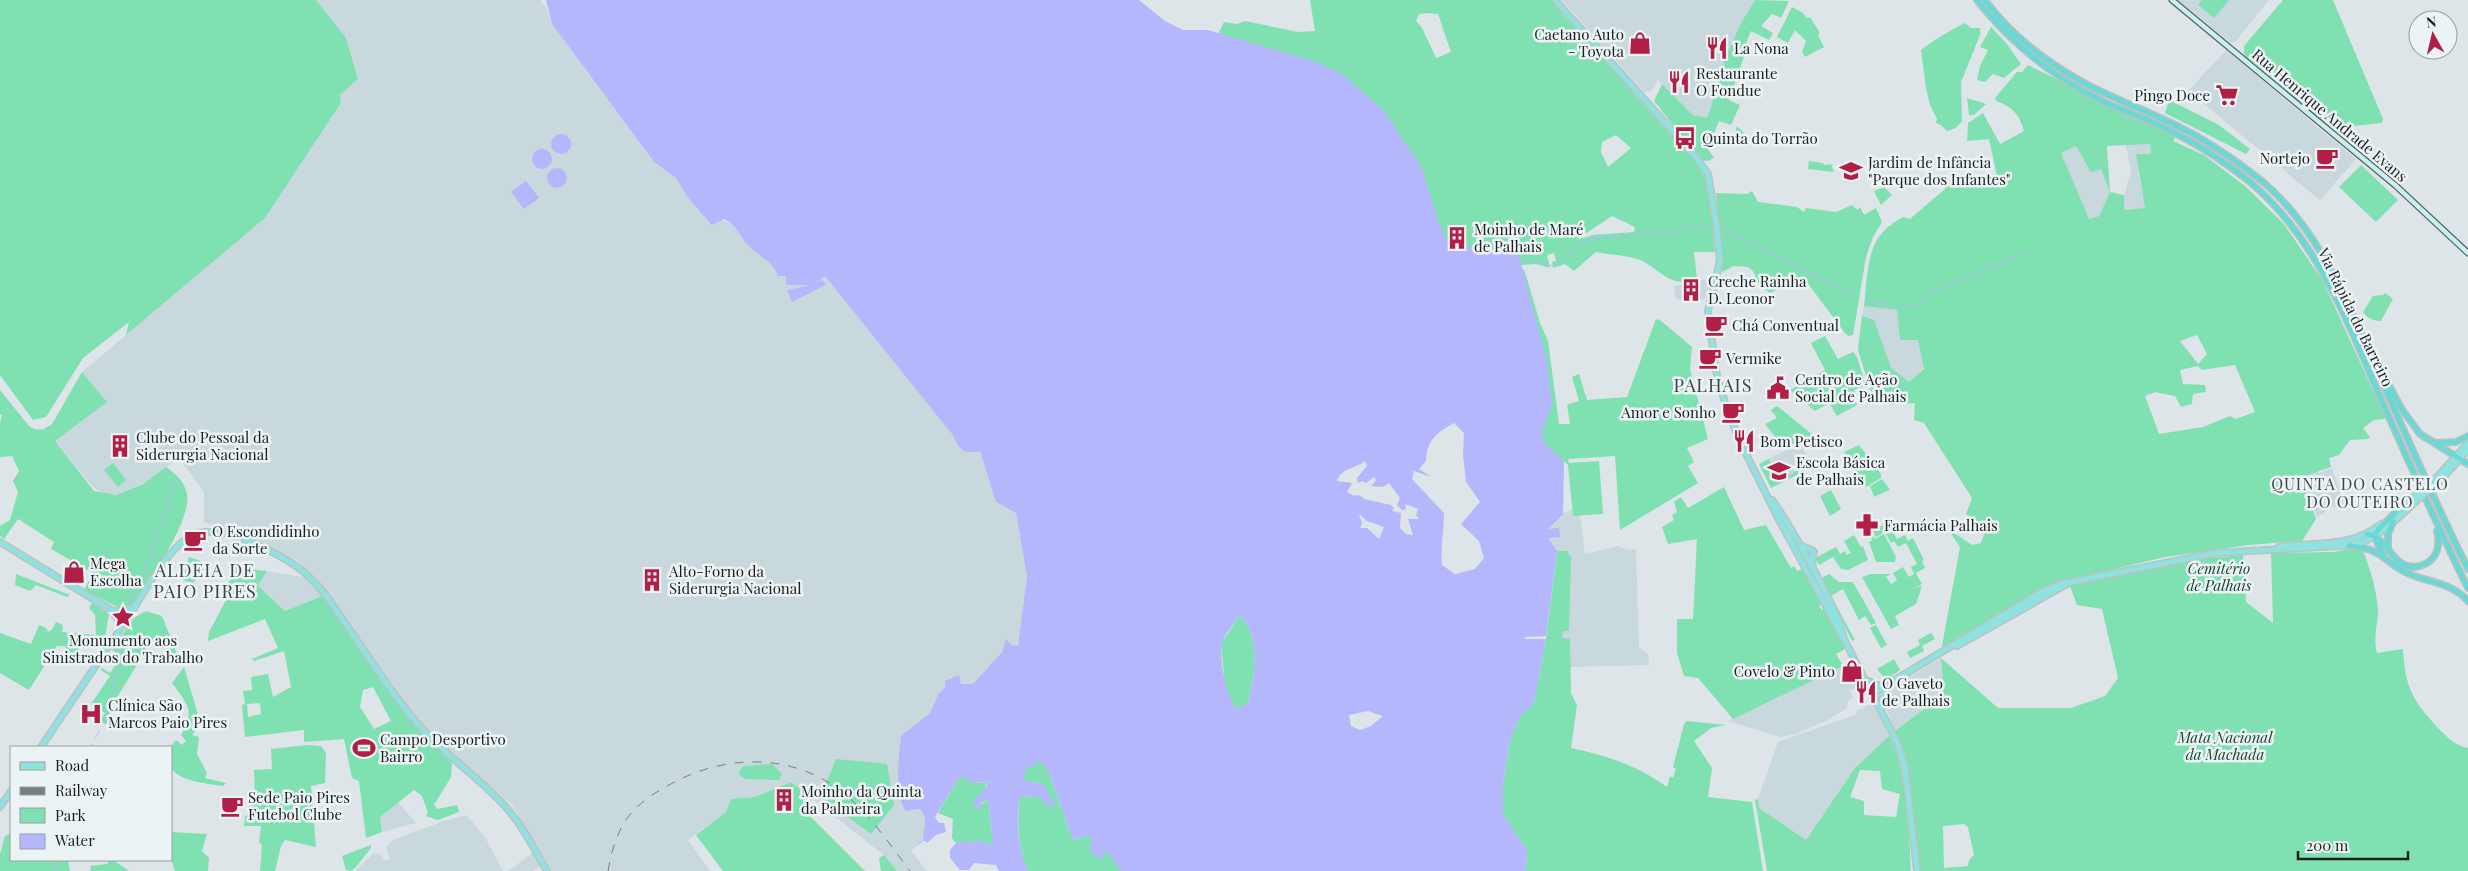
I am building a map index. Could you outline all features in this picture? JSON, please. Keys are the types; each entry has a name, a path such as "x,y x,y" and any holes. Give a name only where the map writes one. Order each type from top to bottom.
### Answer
{"highway":[{"name":"Via Rápida do Barreiro","path":"1977,0 2011,39 2051,72 2101,101 2187,139 2244,177 2268,198 2289,222 2309,247 2342,310 2434,521 2468,588"},
{"name":"Via Rápida do Barreiro","path":"1985,0 2031,48 2086,84 2186,130 2239,163 2265,184 2288,208 2319,250 2347,300 2440,511 2468,569"},
{"path":"2367,345 2401,408 2415,428 2429,442 2468,464"},
{"path":"2429,442 2446,444 2456,442 2468,436"},
{"path":"2396,513 2378,530 2375,542 2400,570 2451,587 2468,600"},
{"path":"2349,546 2369,548 2387,554 2406,566 2415,567 2427,563 2434,556 2438,547 2434,521"},
{"path":"2387,554 2387,539 2393,522"},
{"path":"2367,534 2375,536"}],"main road":[{"path":"1555,0 1704,167 1711,184 1720,260 1708,311 1716,371 1734,430 1778,518 1843,636 1897,742 1905,768 1917,871"},
{"name":"Rua Henrique Andrade Evans","path":"2172,0 2396,185 2468,253"},
{"path":"2459,459 2468,443"},
{"path":"2269,549 2349,546 2375,536 2393,522 2468,450"},
{"path":"1767,493 1783,516 1814,573 1842,629 1843,636"},
{"path":"1873,693 2040,593 2061,584 2214,553 2336,543 2367,534 2413,501"},
{"path":"42,746 173,550 185,539 199,533 211,531 227,534 294,565 308,575 326,596 420,726 442,750 505,806 548,871"},
{"path":"0,542 111,610 122,612 133,609"},
{"path":"1798,545 1813,551 1814,573"},
{"path":"111,610 118,620 119,631"},
{"path":"122,612 129,618"},
{"path":"118,620 122,612"},
{"path":"118,620 125,623"},
{"path":"1865,680 1886,686"},
{"path":"1882,710 1882,696 1886,686"},
{"path":"0,807 10,792"}],"shaded area":[{"path":"316,0 540,0 547,9 552,24 654,162 676,178 688,198 697,208 733,225 747,244 786,276 786,285 810,285 787,290 792,302 826,285 811,286 825,276 953,434 961,450 980,451 996,502 1016,513 1027,576 1018,646 1011,645 1006,640 1002,652 973,684 961,684 945,688 939,693 930,714 901,736 899,795 911,811 920,809 927,819 923,839 911,851 927,871 897,871 884,855 791,782 755,797 731,799 726,812 688,840 710,871 552,871 512,805 428,732 318,581 296,560 204,522 204,492 179,458 147,481 120,494 105,495 93,487 55,441 107,402 82,372 265,218 341,103 340,95 358,79 346,38"},
{"path":"1562,0 1755,0 1741,23 1725,60 1723,72 1707,119 1693,115 1658,80 1652,91 1644,92"},
{"path":"2178,0 2269,0 2235,42 2231,43"},
{"path":"2226,50 2356,159 2320,200 2188,91"},
{"path":"2150,144 2151,154 2147,154 2138,172 2146,208 2124,210 2124,195 2131,171 2126,145"},
{"path":"2076,146 2091,171 2101,168 2110,192 2099,216 2088,219 2061,153"},
{"name":"Jardim de Infância \"Parque dos Infantes\"","path":"1853,167 1860,177 1848,183 1844,182 1842,175"},
{"path":"1708,279 1712,280 1704,299 1690,301 1676,299 1674,286"},
{"path":"1864,306 1897,310 1900,340 1918,339 1924,368 1909,382 1890,368 1874,320 1862,316"},
{"name":"Escola Básica de Palhais","path":"1800,443 1811,464 1770,485 1759,464"},
{"path":"2316,465 2319,473 2332,468 2344,504 2337,508 2333,506 2317,518 2300,470"},
{"path":"1572,510 1573,516 1580,515 1585,554 1618,546 1629,550 1636,549 1639,647 1648,654 1649,665 1570,667 1562,639 1563,631 1569,631 1567,551 1557,551 1548,538 1559,537 1547,530 1563,516 1562,513"},
{"path":"267,571 307,578 322,596 285,611 258,586"},
{"path":"1941,658 1944,694 1895,731 1883,701 1889,688"},
{"path":"1850,662 1862,684 1849,691 1853,697 1848,701 1847,708 1830,719 1795,734 1780,737 1728,721"},
{"path":"1870,704 1874,705 1889,736 1855,768 1806,840 1759,808 1758,799 1778,742 1855,715 1858,710"},
{"path":"398,802 416,823 382,832 380,817"},
{"path":"467,815 486,839 503,871 355,871 374,853 380,854 384,861 390,859 386,847 393,840 447,820"},
{"path":"534,852 541,866 533,871 508,871"}],"green space":[{"path":"0,0 316,0 346,38 358,79 340,95 341,103 265,218 126,335 129,322 83,358 46,417 33,420 0,375"},
{"path":"1310,0 1550,0 1697,164 1707,183 1715,252 1694,252 1697,278 1680,282 1666,277 1640,260 1596,252 1574,271 1565,264 1553,268 1552,262 1556,261 1554,253 1547,255 1550,268 1536,264 1520,265 1525,272 1540,323 1548,341 1559,424 1570,424 1567,405 1579,401 1572,377 1579,374 1587,400 1627,397 1656,319 1660,320 1692,347 1690,369 1708,439 1687,448 1694,462 1688,466 1698,483 1620,530 1615,456 1568,459 1569,463 1599,461 1603,514 1573,516 1568,465 1564,461 1561,513 1455,254 1453,243 1448,241 1451,249 1218,34 1224,22 1237,24 1245,21 1298,32 1315,31","holes":["1419,14 1438,14 1451,52 1436,58 1422,28 1416,21","1616,135 1631,148 1608,167 1601,152 1602,142","1612,216 1635,227 1634,232 1593,235 1576,240"]},
{"path":"1755,0 1789,1 1781,18 1772,14 1761,26 1773,33 1769,40 1751,31 1729,100 1740,105 1731,125 1719,121 1708,149 1714,158 1708,161 1701,160 1654,101 1662,84 1693,115 1707,118 1723,72 1724,61 1741,23"},
{"path":"2202,0 2229,0 2214,18 2198,5"},
{"path":"2283,0 2333,0 2383,119 2382,123 2333,128 2328,126 2244,55 2244,46"},
{"path":"1792,7 1803,13 1807,18 1810,17 1820,33 1818,35 1824,47 1805,57 1802,52 1806,41 1795,30 1788,43 1777,37"},
{"path":"1965,23 1971,28 1980,28 1980,35 1961,82 1962,121 1956,128 1947,131 1936,123 1937,119 1930,105 1921,50 1942,35"},
{"path":"1991,27 2007,44 2021,64 2004,78 1993,74 1985,82 1977,80 1980,66 1988,50 1980,47"},
{"path":"2028,65 2176,137 2173,141 2204,155 2245,186 2284,224 2323,281 2386,419 2374,420 2363,428 2370,437 2368,439 2350,440 2339,455 2329,458 2331,467 2302,477 2316,519 2302,541 2248,545 2166,557 2058,582 1946,647 1942,646 1960,547 1948,529 1972,545 1981,543 1986,529 1966,514 1972,498 1924,423 1914,420 1915,403 1892,405 1884,389 1871,392 1858,350 1862,316 1874,320 1891,368 1909,382 1924,369 1918,340 1900,340 1897,310 1864,306 1867,277 1871,256 1878,238 1893,223 1903,217 1910,219 1953,182 1999,185 1989,139 1967,141 1968,123 1983,113 2000,144 2024,131 2020,120 2014,112 1996,101 1995,98 2017,72 2022,72","holes":["2150,144 2151,154 2136,154 2145,208 2124,210 2124,195 2110,192 2107,146","2076,146 2091,172 2101,169 2110,192 2099,216 2089,219 2061,153","2197,335 2207,354 2198,364 2180,341","2235,365 2255,412 2236,419 2230,416 2203,427 2159,434 2145,396 2155,392 2175,396 2181,407 2192,404 2193,394 2206,392 2205,385 2183,384 2180,370 2198,366 2202,370"]},
{"path":"1967,98 1986,104 1974,115 1969,115"},
{"path":"2169,100 2219,125 2250,149 2246,154 2165,113"},
{"path":"1737,126 1748,137 1735,144 1732,141"},
{"path":"1809,161 1823,163 1824,165 1831,164 1834,172 1808,169"},
{"path":"2361,165 2398,200 2376,222 2339,187"},
{"path":"1884,187 1892,195 1881,205 1874,191"},
{"path":"1752,191 1758,202 1797,207 1804,212 1806,208 1836,212 1852,205 1858,210 1860,207 1864,215 1876,208 1882,222 1873,237 1866,257 1853,335 1848,336 1845,333 1803,277 1770,293 1760,286 1753,271 1748,267 1734,266 1722,272 1716,193 1747,194"},
{"path":"2385,293 2393,299 2381,321 2373,320 2363,312 2373,296"},
{"path":"1825,336 1838,359 1853,352 1857,357 1866,386 1854,390 1857,405 1837,416 1829,403 1815,411 1790,390 1825,370 1811,343"},
{"path":"82,372 107,402 55,441 94,491 116,495 143,484 166,467 184,485 187,494 187,506 175,536 130,608 119,608 84,590 93,573 51,549 54,542 18,519 4,539 0,536 0,526 10,520 18,492 13,481 19,471 12,456 0,457 0,423 2,415 0,414 0,390 29,426 41,430 52,424"},
{"path":"1777,406 1813,435 1813,438 1783,447 1765,424 1777,418 1771,410"},
{"path":"1859,445 1881,474 1881,478 1866,487 1844,452"},
{"path":"1769,459 1779,480 1811,464 1812,467 1771,488 1759,464"},
{"path":"113,463 126,480 118,487 104,470"},
{"path":"1882,479 1890,490 1874,497 1870,486"},
{"path":"1724,487 1744,530 1766,525 1791,568 1794,566 1797,571 1802,569 1821,604 1819,606 1822,610 1824,609 1845,649 1836,654 1843,666 1733,719 1698,678 1684,676 1677,653 1677,619 1693,619 1697,539 1668,544 1662,527 1674,520 1672,515 1677,512 1674,502 1681,497 1688,508"},
{"path":"1831,490 1841,509 1830,516 1820,496"},
{"path":"1883,525 1886,531 1891,529 1897,539 1905,535 1908,541 1913,538 1924,560 1922,562 1925,568 1916,573 1922,584 1915,588 1922,586 1916,604 1895,616 1899,625 1891,629 1862,577 1870,574 1891,574 1886,577 1891,584 1897,580 1893,573 1903,567 1909,577 1914,574 1911,567 1917,564 1906,543 1898,547 1894,541 1891,543 1885,532 1876,537 1873,531"},
{"path":"1872,533 1875,539 1884,534 1896,557 1895,562 1876,562 1869,542 1872,540 1869,535"},
{"path":"1854,535 1861,547 1863,546 1868,560 1848,570 1841,569 1833,557 1819,565 1815,558 1836,547 1840,553 1838,555 1845,551 1847,555 1852,552 1850,552 1844,541"},
{"name":"Mata Nacional da Machada","path":"2362,549 2377,599 2378,614 2375,638 2377,653 2403,649 2408,684 2417,702 2446,735 2456,743 2468,748 2468,871 1920,871 1906,757 1895,731 1944,694 1941,658 1998,708 2071,708 2105,696 2118,678 2102,609 2077,605 2070,586 2197,559 2243,555 2246,602 2273,623 2271,553 2333,552","holes":["1964,824 1968,827 1974,855 1969,860 1968,866 1944,868 1943,826"]},
{"path":"1557,551 1567,551 1571,557 1569,631 1563,631 1562,638 1570,639 1571,693 1577,705 1571,748 1621,762 1667,787 1670,776 1673,778 1676,769 1673,767 1684,724 1687,721 1726,725 1711,728 1694,741 1712,768 1708,797 1752,802 1763,871 1526,871 1527,851 1503,814 1503,786 1509,742 1521,715 1534,703 1546,639"},
{"path":"189,557 201,561 200,563 206,566 193,583 182,580"},
{"path":"245,566 245,569 267,571 258,586 285,611 322,596 325,598 401,706 426,737 452,763 451,777 434,805 437,809 457,805 459,812 438,820 426,816 428,813 422,796 414,790 380,817 382,832 366,838 359,781 352,778 344,739 304,742 304,730 245,737 242,705 245,704 243,691 252,690 251,677 268,674 273,697 291,687 284,651 254,661 252,659 278,648 265,619 208,641 209,632 233,587 227,584 235,573 228,567","holes":["373,687 391,721 374,729 360,707 363,690","260,703 261,714 248,717 247,704"]},
{"path":"16,574 70,595 67,597 36,585 30,591 15,585"},
{"path":"1829,574 1839,582 1853,582 1876,623 1871,625 1865,616 1859,620 1843,589 1831,596 1855,640 1852,641 1822,578"},
{"path":"92,603 109,614 104,643 85,638 74,657 69,654 65,646 57,646 29,690 0,673 0,633 31,644 39,625 46,628 48,632 52,630 56,622 63,625 62,632 96,635 95,615 89,608"},
{"path":"146,611 162,616 177,654 175,655 153,641 151,642 113,704 106,725 100,720 105,713 91,704 110,676 101,670 102,668 110,673 122,656 112,650 134,618"},
{"path":"1240,615 1247,624 1254,646 1254,669 1248,703 1237,709 1231,701 1225,686 1221,644"},
{"path":"1876,625 1887,645 1881,648 1870,628"},
{"path":"1931,633 1935,639 1922,646 1924,651 1910,658 1907,652 1920,645 1918,640"},
{"path":"1894,659 1900,670 1886,680 1877,669"},
{"path":"184,667 201,725 192,735 199,737 197,754 207,773 205,778 226,783 223,786 202,783 186,778 179,775 172,768 171,746 176,740 182,745 186,741 181,735 186,726 189,713 182,696 172,683"},
{"path":"1889,736 1899,762 1903,780 1911,871 1767,871 1755,800 1758,799 1759,808 1806,840 1855,768","holes":["1860,770 1880,771 1882,789 1900,794 1896,817 1864,815 1864,801 1850,797"]},
{"path":"307,745 321,746 326,753 325,783 311,786 316,847 285,840 281,846 275,871 260,871 262,845 259,842 261,826 244,826 245,817 250,812 251,797 255,795 254,770 272,769 271,749"},
{"path":"836,759 887,764 894,805 871,834 820,797"},
{"path":"1037,759 1047,768 1073,840 1089,835 1091,839 1107,851 1121,871 1028,871 1024,861 1019,834 1020,796 1039,797 1050,807 1043,784 1021,778 1028,766"},
{"path":"772,764 782,774 779,780 746,779 740,776 739,771 744,766"},
{"path":"965,776 977,783 988,782 981,796 975,796 980,808 980,805 988,799 993,844 977,841 972,843 968,841 956,843 952,838 953,819 938,813 958,779"},
{"path":"791,782 813,799 801,807 865,871 723,871 696,835 726,812 731,799 755,797"},
{"path":"172,832 207,834 202,851 209,858 208,871 175,871 172,861"},
{"path":"10,834 10,861 68,861 70,871 0,871 0,854 5,836"},
{"path":"371,845 371,848 355,868 351,871 346,870 342,856"},
{"path":"884,855 897,871 881,871 879,858"},
{"path":"109,861 114,861 129,871 91,871 90,866 107,864"}],"water":[{"path":"546,0 1139,0 1165,21 1183,30 1208,30 1314,61 1342,74 1384,111 1422,168 1438,221 1447,241 1454,245 1509,252 1519,256 1547,361 1552,405 1543,429 1543,442 1564,461 1563,515 1548,529 1559,528 1560,537 1548,538 1557,551 1546,636 1525,637 1525,639 1546,639 1534,703 1521,715 1509,742 1503,786 1503,814 1527,851 1526,871 1121,871 1107,851 1100,859 1090,851 1091,839 1089,835 1073,840 1047,768 1037,760 1036,767 1028,766 1022,778 1027,781 1043,784 1056,806 1050,807 1039,797 1020,796 1018,834 1028,871 999,871 996,865 974,863 969,870 960,870 950,858 950,850 956,843 968,841 972,843 977,841 993,844 988,799 980,804 980,809 974,809 975,796 981,796 988,782 970,783 965,776 958,779 935,817 939,823 944,823 946,832 936,835 927,843 923,839 925,823 923,813 920,809 906,811 900,796 898,775 901,736 930,713 939,693 945,688 945,681 959,675 961,684 973,684 1002,652 1006,639 1011,645 1018,646 1027,576 1016,513 996,502 980,451 968,452 962,450 952,434 825,276 811,286 822,279 826,285 792,302 787,290 810,285 786,285 786,276 778,276 773,267 745,242 732,224 724,219 712,225 688,198 676,178 654,162 552,24","holes":["1454,423 1464,433 1463,454 1466,482 1480,502 1461,524 1479,541 1484,558 1475,569 1455,574 1442,565 1444,513 1412,479 1414,471 1431,477 1419,469 1426,461 1431,442 1437,434","1365,461 1367,466 1357,478 1358,483 1362,481 1366,483 1374,477 1376,480 1371,486 1383,487 1389,483 1400,498 1397,505 1402,510 1406,509 1405,504 1418,509 1416,515 1419,519 1408,519 1413,535 1406,534 1400,528 1401,513 1392,511 1394,508 1391,505 1364,499 1359,495 1354,496 1347,492 1352,483 1337,481 1345,471","1359,514 1367,521 1384,527 1379,539 1367,528 1360,528 1362,524","1240,615 1247,624 1254,645 1254,669 1248,703 1237,709 1227,688 1223,669 1221,652 1225,638","1368,711 1383,716 1371,726 1360,730 1351,726 1349,715"]},
{"path":"561,134 568,137 571,144 568,151 561,154 554,151 551,144 554,137"},
{"path":"538,149 546,149 552,155 552,163 546,169 538,169 532,163 532,155"},
{"path":"557,168 564,171 567,178 564,185 557,188 550,185 547,178 550,171"},
{"path":"526,181 539,198 524,209 511,192"}],"waterway":[{"path":"1520,260 1554,266 1578,245 1587,240 1711,226"},
{"path":"1722,227 1852,295"},
{"path":"1869,300 1898,307 1911,306 1937,291 1991,266 2025,254"},
{"path":"129,602 153,552 160,525 177,482"},
{"path":"104,723 125,642 125,635"},
{"path":"95,738 100,731"},
{"path":"917,845 924,840"},
{"path":"54,871 57,861"}],"railway":[{"path":"608,871 614,845 625,821 645,800 663,788 689,775 709,768 752,762 794,767 815,775 834,786 866,814 910,871"}],"place":[{"name":"Caetano Auto - Toyota","path":"1640,43"},
{"name":"La Nona","path":"1717,48"},
{"name":"Restaurante O Fondue","path":"1679,82"},
{"name":"Pingo Doce","path":"2227,95"},
{"name":"Quinta do Torrão","path":"1685,138"},
{"name":"Nortejo","path":"2327,158"},
{"name":"Jardim de Infância \"Parque dos Infantes\"","path":"1851,171"},
{"name":"Moinho de Maré de Palhais","path":"1457,238"},
{"name":"Creche Rainha D. Leonor","path":"1691,290"},
{"name":"Chá Conventual","path":"1716,325"},
{"name":"Vermike","path":"1710,358"},
{"name":"Centro de Ação Social de Palhais","path":"1778,388"},
{"name":"Amor e Sonho","path":"1733,412"},
{"name":"Bom Petisco","path":"1744,441"},
{"name":"Clube do Pessoal da Siderurgia Nacional","path":"120,446"},
{"name":"Escola Básica de Palhais","path":"1779,471"},
{"name":"Farmácia Palhais","path":"1867,525"},
{"name":"O Escondidinho da Sorte","path":"195,540"},
{"name":"Mega Escolha","path":"74,572"},
{"name":"Alto-Forno da Siderurgia Nacional","path":"652,580"},
{"name":"Monumento aos Sinistrados do Trabalho","path":"123,617"},
{"name":"Covelo & Pinto","path":"1852,671"},
{"name":"O Gaveto de Palhais","path":"1866,692"},
{"name":"Clínica São Marcos Paio Pires","path":"91,714"},
{"name":"Campo Desportivo Bairro","path":"364,748"},
{"name":"Moinho da Quinta da Palmeira","path":"784,800"},
{"name":"Sede Paio Pires Futebol Clube","path":"232,806"}],"district":[{"name":"PALHAIS","path":"1713,385"},
{"name":"QUINTA DO CASTELO DO OUTEIRO","path":"2360,492"},
{"name":"ALDEIA DE PAIO PIRES","path":"205,580"}],"park label":[{"name":"Cemitério de Palhais","path":"2219,576"}]}
